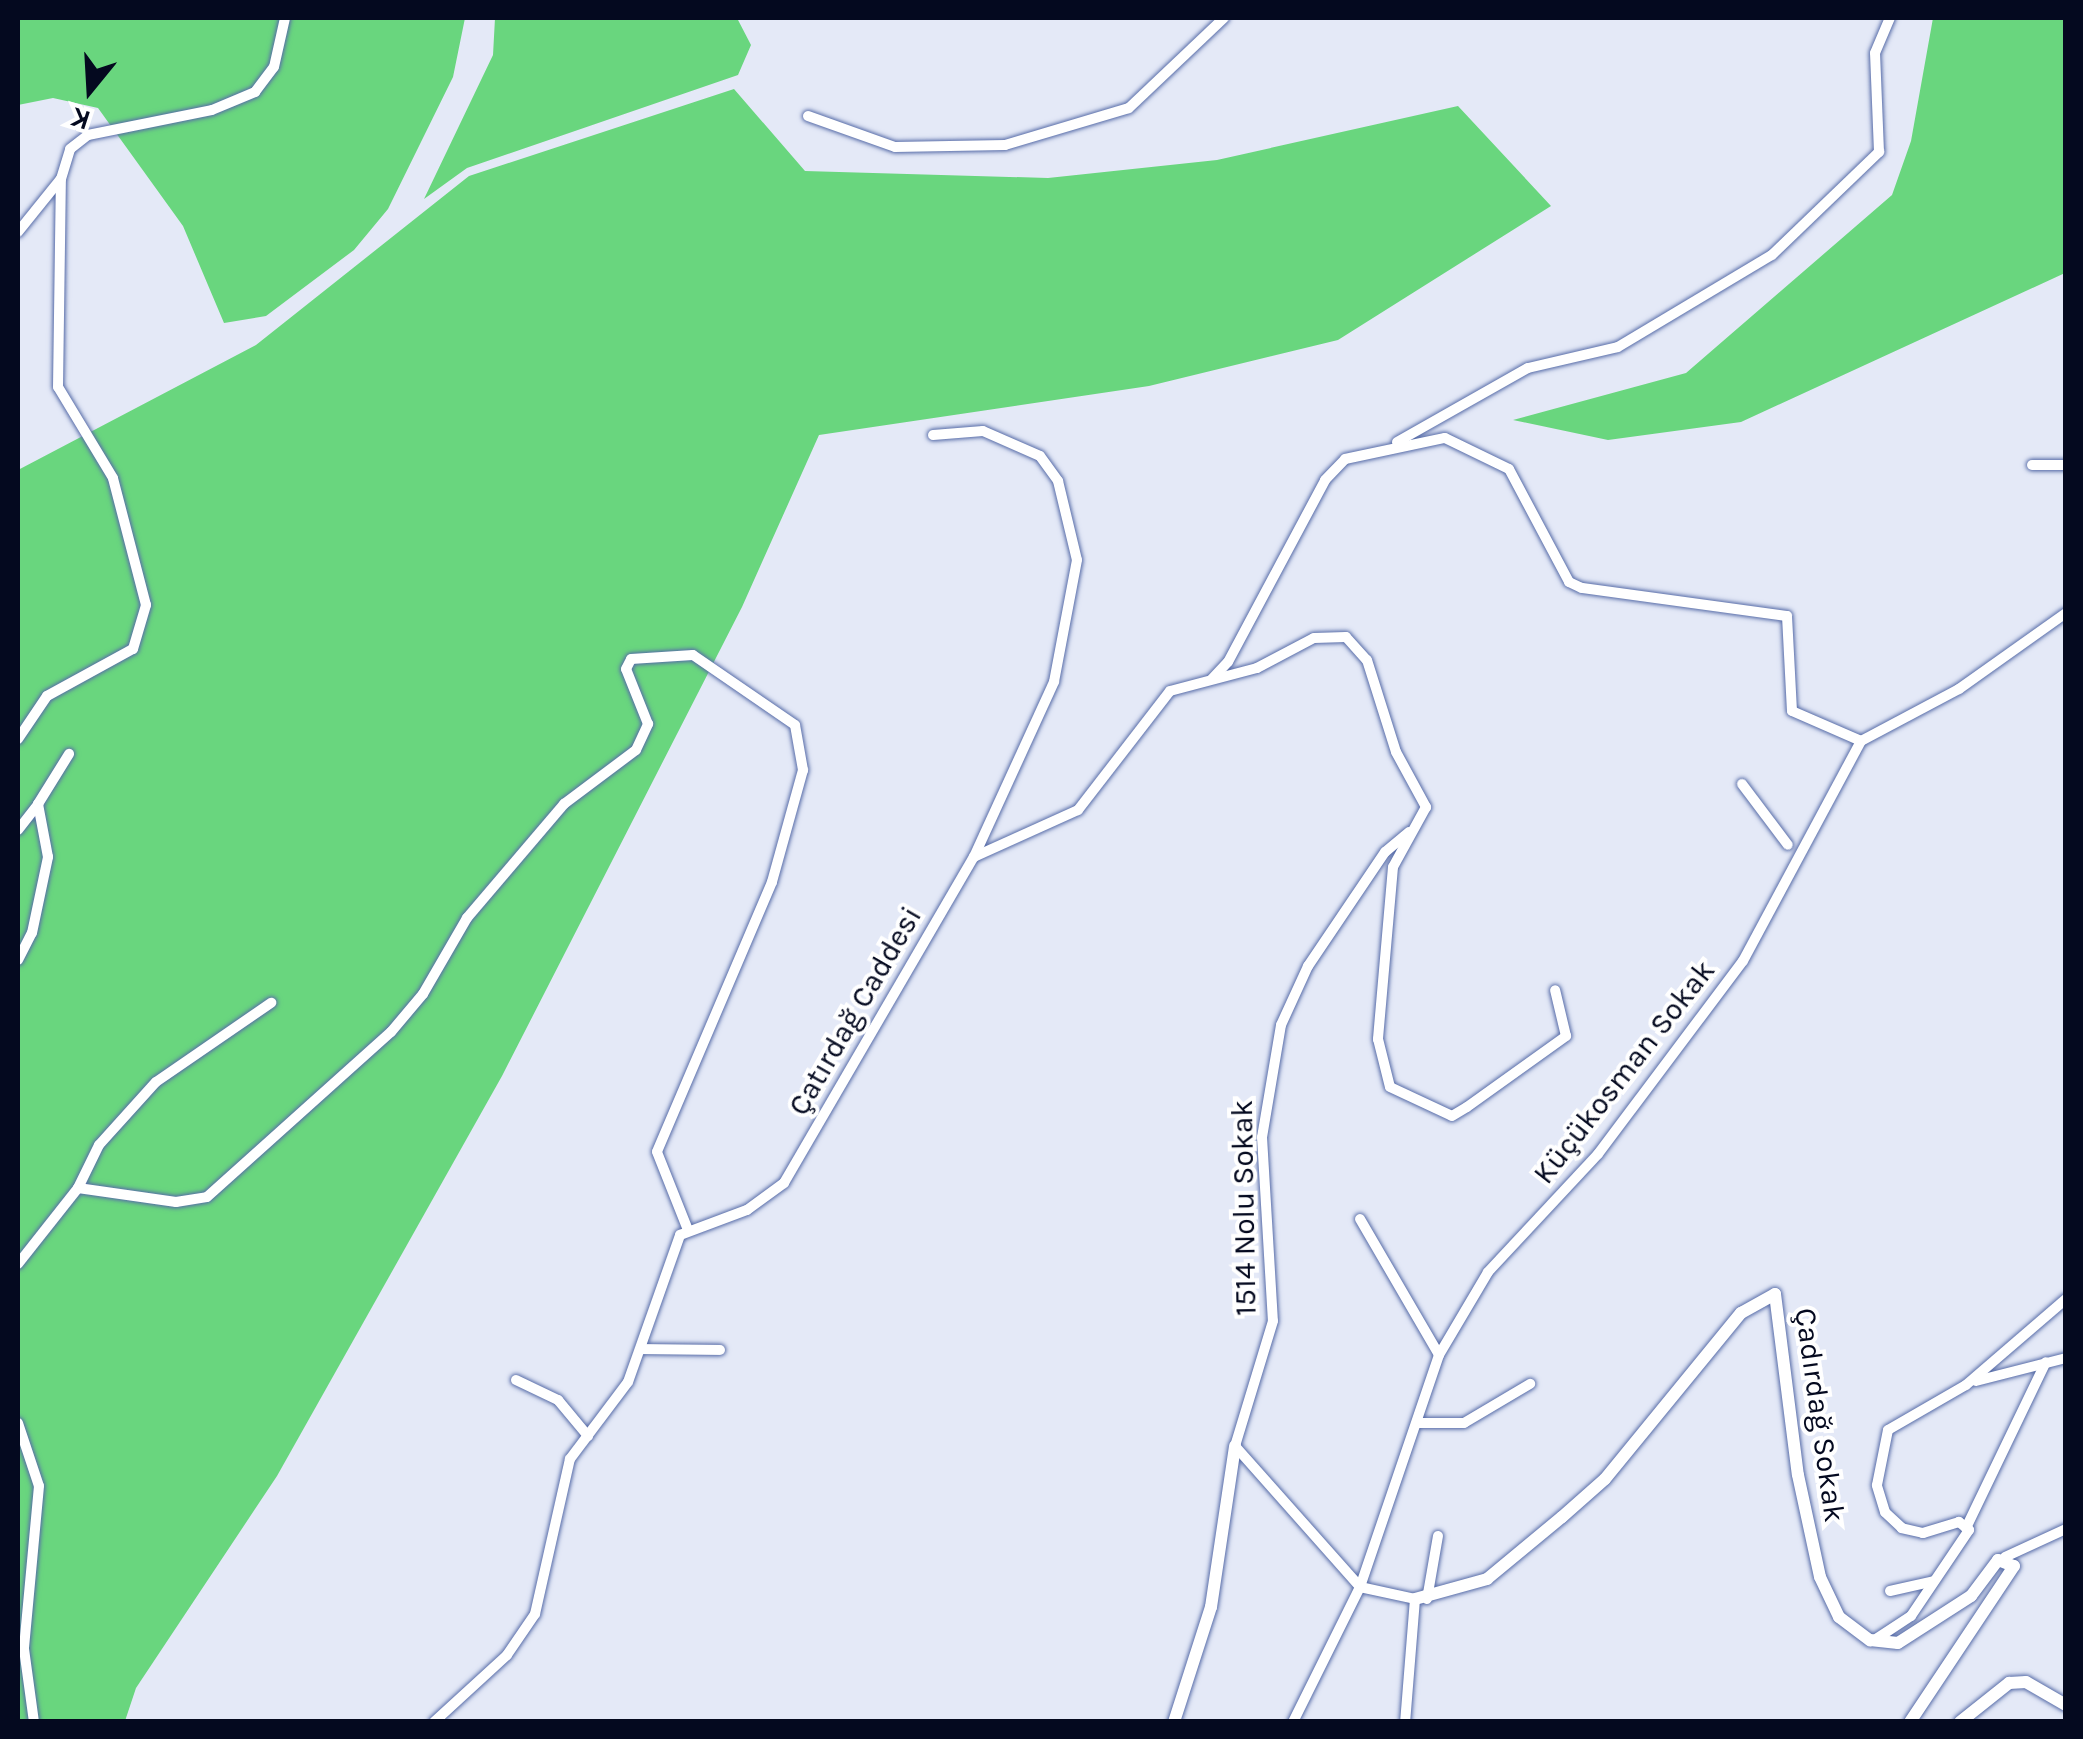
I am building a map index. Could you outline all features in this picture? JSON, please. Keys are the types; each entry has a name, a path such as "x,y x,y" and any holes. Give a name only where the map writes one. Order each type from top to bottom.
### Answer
{"street":[{"path":"18,739 47,696 134,649 146,605 113,478 58,387 61,179 70,149 88,135 212,110 255,92 274,67 285,18"},
{"path":"808,116 895,147 1006,146 1129,108 1224,18"},
{"path":"1391,445 1528,368 1618,347 1772,255 1879,152 1875,53 1890,18"},
{"path":"18,232 61,179"},
{"name":"Çatırdağ Caddesi","path":"688,1230 747,1210 784,1183 974,858 1054,682 1077,560 1058,482 1040,456 984,431 933,435"},
{"path":"1212,679 1228,662 1325,480 1345,459 1391,445 1445,438 1508,469 1570,582 1582,588 1787,616 1792,711 1861,741 1959,689 2066,612"},
{"path":"2032,464 2066,465"},
{"path":"974,858 1078,810 1170,692 1256,668 1314,638 1358,646 1396,752 1426,807 1392,867 1378,1040 1390,1087 1452,1116 1566,1036 1555,990"},
{"path":"78,1188 176,1202 207,1197 391,1032 423,994 467,918 564,804 636,750 648,724 626,669 631,659 693,655 795,725 802,770 772,882 657,1152 688,1230 673,1250 628,1382 570,1459 535,1614 507,1654 434,1722"},
{"name":"Küçükosman Sokak","path":"1293,1722 1360,1587 1439,1355 1488,1272 1598,1154 1743,961 1861,741"},
{"path":"18,830 70,754"},
{"path":"1742,784 1788,845"},
{"path":"18,960 36,920 48,857 38,804"},
{"name":"1514 Nolu Sokak","path":"1174,1722 1210,1607 1235,1446 1273,1321 1262,1137 1282,1025 1308,966 1375,866 1414,828"},
{"path":"18,1264 78,1188 100,1144 156,1082 271,1003"},
{"path":"1360,1218 1439,1355"},
{"name":"Çadırdağ Sokak","path":"1421,1599 1487,1580 1562,1517 1605,1479 1742,1313 1775,1294 1820,1576 1838,1617 1870,1640"},
{"path":"1966,1528 1958,1522 1923,1533 1902,1528 1885,1512 1877,1484 1888,1430 1966,1385 2066,1299"},
{"path":"642,1349 720,1350"},
{"path":"1966,1385 2066,1358"},
{"path":"1870,1640 1890,1635 1935,1580 1966,1528 2046,1362"},
{"path":"516,1380 558,1400 588,1436"},
{"path":"1418,1423 1464,1423 1530,1384"},
{"path":"18,1422 39,1486 24,1649 34,1722"},
{"path":"1235,1446 1360,1587 1421,1599"},
{"path":"1870,1640 1898,1642 1930,1629 2006,1557 2066,1529"},
{"path":"1405,1722 1421,1599 1438,1536"},
{"path":"1910,1722 2012,1575 2006,1557"},
{"path":"1890,1591 1935,1580"},
{"path":"1960,1722 2009,1683 2026,1682 2066,1705"}],"green space":[{"path":"18,18 465,18 453,77 388,209 354,250 266,316 224,323 183,226 98,108 53,98 18,105"},
{"path":"495,18 737,18 751,45 738,75 467,168 424,199 493,55"},
{"path":"1933,18 2065,18 2065,273 1741,422 1608,440 1513,420 1686,373 1892,195 1911,141"},
{"path":"734,89 805,171 1048,178 1217,160 1458,106 1551,206 1338,340 1149,386 819,435 742,607 502,1076 277,1476 136,1688 125,1721 18,1722 18,470 256,345 469,176"}]}
